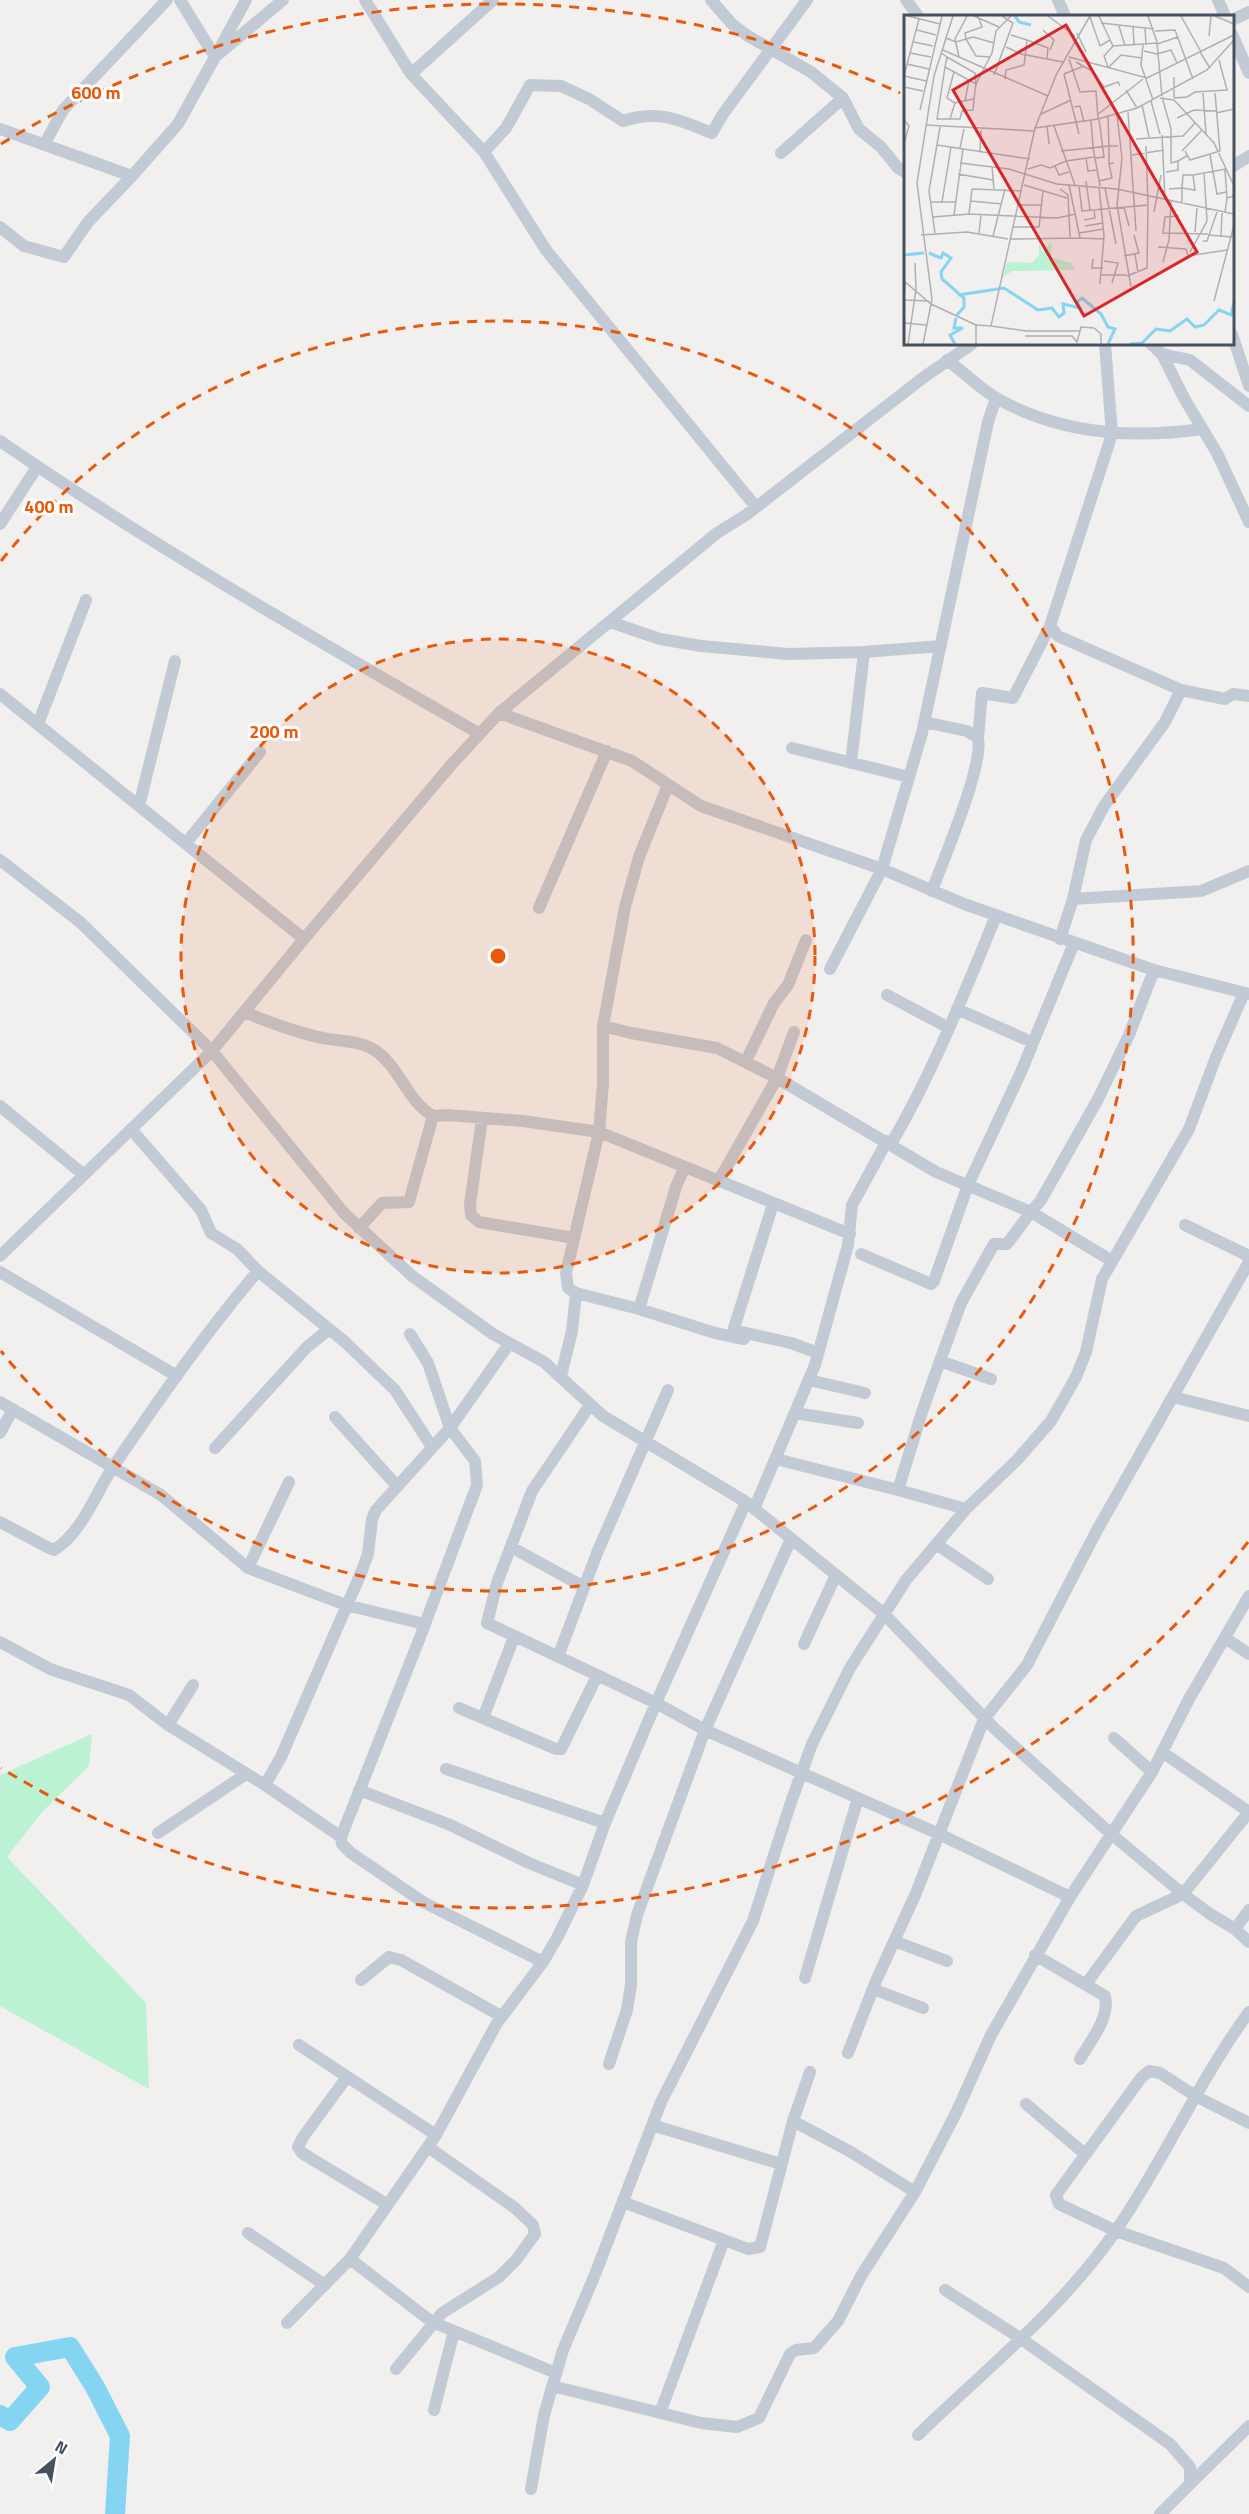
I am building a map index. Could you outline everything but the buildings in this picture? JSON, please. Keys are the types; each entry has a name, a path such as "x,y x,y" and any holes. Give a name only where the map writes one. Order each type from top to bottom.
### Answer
{"street":[{"path":"44,145 63,110 167,0"},
{"path":"180,0 215,57"},
{"path":"0,227 24,246 64,257 88,222 178,124 246,0"},
{"path":"215,57 283,0"},
{"path":"365,0 411,74 484,152 546,250 756,507"},
{"path":"411,74 493,0"},
{"path":"711,0 732,24 769,50 811,72 843,98 859,129 881,147 898,168 904,172"},
{"path":"484,152 506,128 530,85 561,86 589,99 623,121 641,114 673,117 712,133 769,50 807,0"},
{"path":"906,0 917,15"},
{"path":"1058,0 1065,15"},
{"path":"1218,0 1225,15"},
{"path":"1234,20 1249,12"},
{"path":"1234,36 1249,73"},
{"path":"781,153 843,98"},
{"path":"0,129 132,176"},
{"path":"1234,166 1249,156"},
{"path":"1234,337 1249,386"},
{"path":"0,1256 212,1051 304,939 499,713 717,533 756,507 947,360 970,345"},
{"path":"932,891 975,772 982,693 1013,698 1050,626 1112,434 1105,345"},
{"path":"1152,345 1162,354 1217,453 1249,522"},
{"path":"1162,354 1190,360 1249,406"},
{"path":"947,360 996,398 1035,417 1076,428 1112,434 1167,434 1202,429"},
{"path":"830,969 882,869 909,777 924,722 984,443 996,398"},
{"path":"0,441 316,640 480,734"},
{"path":"0,524 38,467"},
{"path":"38,724 86,600"},
{"path":"610,622 660,639 701,646 788,654 864,652 941,646"},
{"path":"1050,626 1058,636 1181,690 1225,699 1233,694 1249,696"},
{"path":"851,763 864,652"},
{"path":"139,806 175,661"},
{"path":"1060,939 1073,899 1086,840 1104,806 1165,722 1181,690"},
{"path":"0,694 304,939"},
{"path":"499,713 632,761 701,806 882,869 932,891 1074,944 1154,970 1247,994 1216,1057 1189,1129 1102,1279 1086,1352 1076,1377 1056,1412 1017,1460 966,1509 906,1580 850,1668 812,1744 753,1921 661,2102 563,2350 544,2415 531,2489"},
{"path":"924,722 967,731 978,738"},
{"path":"792,748 909,777"},
{"path":"539,908 607,751"},
{"path":"186,843 260,752"},
{"path":"668,785 639,857 625,907 603,1026 603,1083 599,1132 566,1273 568,1288 576,1293 639,1309 715,1333 745,1339"},
{"path":"0,860 80,922 212,1051 344,1213 412,1275 509,1344 530,1353 561,1376 590,1405 646,1443 750,1505 883,1613 984,1719 1110,1833 1183,1894 1235,1929 1249,1942"},
{"path":"1073,899 1201,891 1249,871"},
{"path":"287,2323 350,2259 428,2147 501,2016 543,1962 583,1885 605,1823 656,1703 750,1505 776,1459 809,1380 850,1234 852,1205 889,1142 912,1109 950,1028 996,916"},
{"path":"746,1061 774,1003 788,985 806,940"},
{"path":"861,1254 930,1284 934,1281 968,1185 1021,1072 1074,944"},
{"path":"898,1491 921,1412 961,1303 994,1244 1007,1244 1041,1200 1098,1099 1129,1035 1154,970"},
{"path":"887,995 950,1028"},
{"path":"957,1009 1025,1039"},
{"path":"244,1012 323,1038 368,1046 386,1061 418,1105 433,1116 448,1115 523,1121 599,1132 850,1234"},
{"path":"603,1026 631,1034 717,1048 746,1061 889,1142 936,1172 1031,1212 1112,1261"},
{"path":"718,1182 777,1078 794,1032"},
{"path":"0,1106 84,1175"},
{"path":"359,1228 380,1204 409,1202 433,1116"},
{"path":"482,1119 470,1204 471,1215 479,1222 574,1238"},
{"path":"131,1129 201,1210 211,1233 237,1249 258,1270 345,1342 395,1390 432,1447"},
{"path":"639,1309 676,1187 684,1168"},
{"path":"773,1204 734,1328 737,1331 791,1343 818,1353"},
{"path":"1185,1225 1249,1256"},
{"path":"848,2053 873,1989 916,1893 984,1719 1027,1665 1096,1532 1249,1262"},
{"path":"0,1522 54,1550 61,1545 82,1520 113,1466 215,1321 258,1270"},
{"path":"0,1272 177,1376"},
{"path":"561,1376 572,1331 576,1293"},
{"path":"215,1448 307,1347 328,1330"},
{"path":"410,1335 428,1363 450,1428 475,1461 477,1485 341,1837 342,1844 423,1902 543,1962"},
{"path":"265,1785 281,1757 368,1554 372,1519 376,1510 450,1428 509,1344"},
{"path":"940,1361 991,1379"},
{"path":"809,1380 864,1393"},
{"path":"558,1657 584,1587 668,1390"},
{"path":"1173,1397 1249,1416"},
{"path":"0,1402 161,1495 248,1568 346,1605 424,1624"},
{"path":"590,1405 532,1491 497,1583 487,1623 656,1703 705,1730 939,1834 1070,1897"},
{"path":"0,1432 13,1409"},
{"path":"795,1413 858,1423"},
{"path":"335,1417 397,1486"},
{"path":"776,1459 966,1509"},
{"path":"248,1568 289,1482"},
{"path":"609,2064 627,2010 631,1985 631,1942 637,1915 705,1730 791,1539"},
{"path":"936,1544 988,1579"},
{"path":"511,1547 584,1587"},
{"path":"804,1644 836,1575"},
{"path":"552,2386 701,2423 737,2427 759,2418 790,2354 796,2350 814,2348 838,2322 861,2276 915,2192 956,2113 991,2035 1035,1955 1110,1833 1152,1772 1249,1596"},
{"path":"483,1718 514,1637"},
{"path":"1225,1638 1249,1654"},
{"path":"0,1642 50,1669 129,1695 168,1725 265,1785 341,1837"},
{"path":"459,1708 556,1749 561,1749 597,1676"},
{"path":"168,1725 193,1685"},
{"path":"1114,1738 1152,1772"},
{"path":"1086,1984 1136,1916 1146,1909 1183,1894 1249,1812 1162,1752"},
{"path":"446,1769 605,1823"},
{"path":"158,1833 246,1774"},
{"path":"359,1790 448,1824 529,1863 583,1885"},
{"path":"805,1978 858,1798"},
{"path":"1235,1929 1249,1910"},
{"path":"894,1941 947,1961"},
{"path":"1035,1955 1105,1996 1107,2006 1105,2014 1080,2059"},
{"path":"361,1980 389,1957 401,1959 501,2016"},
{"path":"873,1989 923,2008"},
{"path":"918,2435 1074,2286 1116,2231 1197,2097 1222,2048 1249,2012"},
{"path":"299,2045 436,2135"},
{"path":"623,2202 748,2249 760,2247 793,2121 810,2072"},
{"path":"1249,2123 1197,2097 1160,2073 1149,2072 1141,2078 1056,2195 1059,2204 1116,2231 1224,2268 1249,2287"},
{"path":"347,2077 298,2147 302,2153 388,2205"},
{"path":"1026,2104 1085,2154"},
{"path":"793,2121 851,2152 915,2192"},
{"path":"652,2125 781,2164"},
{"path":"396,2369 441,2313 499,2277 516,2260 535,2234 533,2224 515,2208 428,2147"},
{"path":"248,2233 325,2285"},
{"path":"660,2413 724,2240"},
{"path":"350,2259 432,2322 556,2373"},
{"path":"945,2290 1020,2338 1170,2444 1190,2467 1190,2484"},
{"path":"434,2410 454,2331"},
{"path":"1160,2514 1249,2426"}],"green space":[{"path":"92,1734 89,1766 42,1812 7,1857 146,2003 149,2089 0,2006 0,1775"}],"waterway":[{"path":"0,2415 10,2421 40,2387 15,2357 70,2347 95,2387 120,2436 115,2514"}]}
